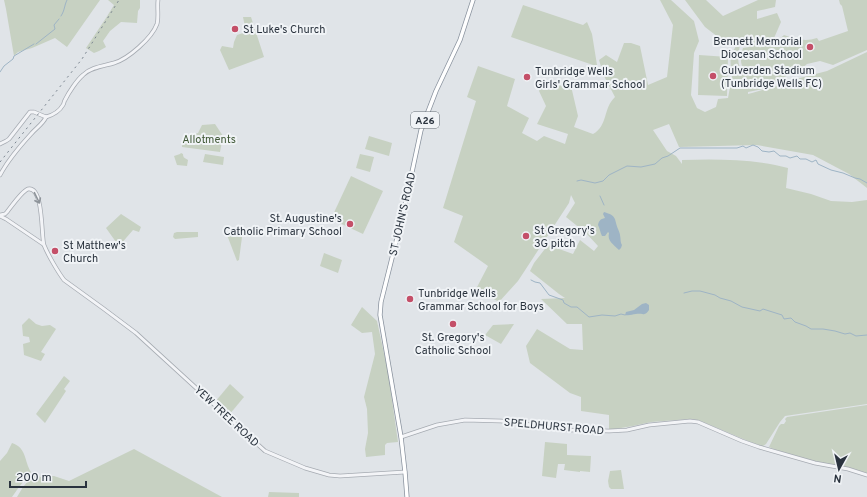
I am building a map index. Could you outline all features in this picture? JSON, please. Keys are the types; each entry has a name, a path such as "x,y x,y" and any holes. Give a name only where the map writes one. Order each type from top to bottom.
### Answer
{"highway":[{"name":"ST JOHN'S ROAD","path":"401,437 380,315 381,302 404,214 421,130 436,91 460,40 473,0"},
{"name":"A26","path":"401,437 407,497"}],"street":[{"path":"0,175 4,167 32,132 44,121 46,117 58,112 84,73 126,58 144,42 152,33 157,24 158,0"},
{"path":"0,144 9,139 30,112 46,117"},
{"path":"0,216 5,214 25,191 28,189 32,190 40,204 43,244"},
{"path":"0,216 6,218 43,244"},
{"name":"YEW TREE ROAD","path":"43,244 64,280 136,333 265,451 305,468 329,475 340,476 405,472"},
{"name":"SPELDHURST ROAD","path":"401,437 437,425 465,420 500,421 570,430 609,431 627,430 649,425 690,421 698,422 759,447 814,463 848,469 867,476"}],"green space":[{"path":"4,0 100,0 67,47 55,38 32,48 18,52 14,56"},
{"path":"108,0 140,0 137,23 121,22 110,31 103,41 106,47 94,53 86,48 114,5"},
{"path":"660,0 671,0 694,21 699,41 694,53 691,95 697,108 705,112 716,107 718,99 728,98 732,76 736,71 731,69 732,54 737,45 740,45 738,57 741,70 744,73 741,55 743,48 749,47 718,37 705,27 685,0 706,0 723,16 758,0 776,0 775,7 757,11 757,19 777,13 781,22 771,45 784,35 804,40 817,38 819,41 848,31 842,6 839,0 867,0 867,50 833,65 820,61 807,64 801,69 768,85 763,89 748,92 748,94 827,71 867,52 867,188 849,174 813,155 757,145 679,147 669,124 653,130 667,151 676,156 682,164 682,160 736,160 775,165 788,168 786,188 831,201 852,202 867,200 867,404 785,416 766,444 763,446 698,420 690,419 651,422 609,430 609,415 581,411 581,397 570,393 530,363 526,346 537,329 570,349 583,350 582,324 567,324 541,299 565,298 530,271 534,263 548,245 573,254 580,240 594,251 598,246 586,233 566,217 575,203 571,195 569,203 518,281 499,302 476,289 488,266 454,242 463,216 443,208 476,101 467,97 478,66 515,79 507,106 529,118 522,133 537,141 544,136 565,144 568,134 537,124 546,106 539,91 542,85 571,86 578,116 574,127 593,134 598,131 601,126 611,101 615,97 604,76 599,60 606,55 617,62 624,43 631,43 640,46 648,85 667,77 673,25"},
{"path":"523,5 583,25 587,22 592,34 597,65 593,65 511,37"},
{"path":"243,17 251,17 264,57 229,70 220,50 222,46 233,48 237,35 246,32"},
{"name":"Culverden Stadium (Tunbridge Wells FC)","path":"699,55 728,57 727,96 698,95"},
{"name":"Allotments","path":"215,124 223,136 220,152 182,147 183,137 198,133 202,125"},
{"path":"369,136 392,143 389,156 365,149"},
{"path":"181,153 183,154 184,158 188,160 187,166 177,165 174,156"},
{"path":"205,154 224,157 223,165 203,162"},
{"path":"360,154 374,157 370,172 356,168"},
{"path":"351,176 383,191 363,234 331,219"},
{"path":"121,214 141,227 139,232 133,230 120,245 106,228"},
{"path":"198,232 198,237 175,239 173,237 174,233"},
{"path":"227,235 242,237 239,260 237,261"},
{"path":"324,253 342,260 338,273 320,266"},
{"path":"362,307 377,321 388,372 398,442 387,443 385,445 385,455 366,457 365,449 368,433 367,409 364,397 375,354 372,332 362,333 351,325"},
{"path":"29,318 36,324 42,326 50,325 56,329 41,352 45,354 41,361 24,355 23,344 30,342 29,337 23,336 22,325"},
{"path":"514,324 501,344 485,335 493,325"},
{"path":"64,376 70,381 64,389 66,391 45,423 36,414"},
{"path":"230,384 244,397 229,415 215,402"},
{"path":"867,405 867,474 851,468 819,463 786,454 769,447 779,426 784,424 787,417"},
{"path":"545,442 567,444 567,455 591,456 590,472 564,470 565,464 558,464 556,478 542,476"},
{"path":"12,443 17,445 23,451 31,472 12,497 0,497 0,461 7,453"},
{"path":"134,449 222,497 17,497 34,474 41,477 54,476 69,481"},
{"path":"621,470 624,489 611,489 608,481 610,471"},
{"path":"269,492 299,493 299,497 268,497"}],"water":[{"path":"604,212 613,216 615,220 622,245 619,250 610,240 608,232 605,236 601,235 598,225 600,220 605,218 603,214"},
{"path":"646,303 649,305 649,310 646,313 625,315 626,312 634,310"}],"waterway":[{"path":"61,16 67,0"},
{"path":"36,44 55,29 54,25 59,19"},
{"path":"0,72 4,66 13,59 14,56 34,44"},
{"path":"577,181 581,180 595,183 603,181 609,175 627,166 641,167 655,164 662,158 680,148 737,148 743,146 746,148 753,145 762,151 774,151 780,156 790,158 797,156 800,159 806,159 812,162 816,160 818,164 831,170 860,179 867,183"},
{"path":"600,196 604,205"},
{"path":"531,280 540,283 549,295 563,300 564,303 571,307 577,307 589,317 602,315 625,315"},
{"path":"684,293 700,291 715,295 742,307 760,311 763,309 782,315 784,319 791,318 795,322 811,329 823,329 845,334 850,333 856,336 867,335"}],"railway":[{"path":"0,162 82,59 119,0"}],"place":[{"name":"St Luke's Church","path":"235,29"},
{"name":"Bennett Memorial Diocesan School","path":"810,47"},
{"name":"Culverden Stadium (Tunbridge Wells FC)","path":"713,76"},
{"name":"Tunbridge Wells Girls' Grammar School","path":"527,77"},
{"name":"St. Augustine's Catholic Primary School","path":"350,224"},
{"name":"St Gregory's 3G pitch","path":"526,236"},
{"name":"St Matthew's Church","path":"55,251"},
{"name":"Tunbridge Wells Grammar School for Boys","path":"410,299"},
{"name":"St. Gregory's Catholic School","path":"453,324"}]}
